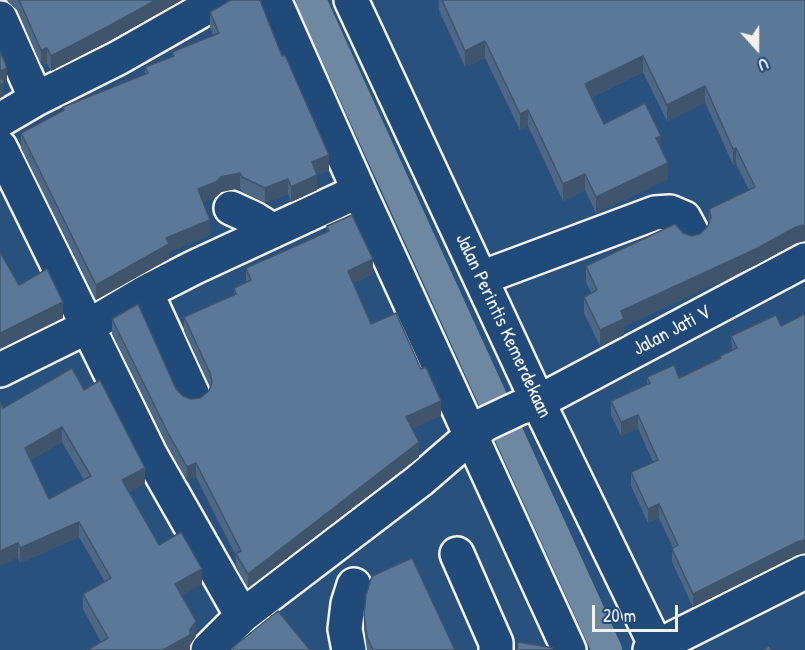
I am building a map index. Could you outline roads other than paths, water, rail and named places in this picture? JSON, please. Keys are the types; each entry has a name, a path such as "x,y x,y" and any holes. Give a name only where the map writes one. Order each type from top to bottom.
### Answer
{"street":[{"path":"0,120 36,99 118,58 220,0"},
{"path":"274,0 359,191 478,430 569,650"},
{"name":"Jalan Perintis Kemerdekaan","path":"351,0 481,278 530,400 655,649"},
{"path":"0,18 36,99"},
{"path":"0,147 151,456 242,616"},
{"path":"0,370 87,327 146,292 272,230 359,191"},
{"path":"231,208 272,230"},
{"path":"481,278 655,213 670,213 684,218 692,232"},
{"name":"Jalan Jati V","path":"530,400 805,260"},
{"path":"208,650 242,616 419,481 478,430 712,300 717,295 716,284"},
{"path":"146,292 193,395"},
{"path":"457,554 496,643 496,650"},
{"path":"655,649 805,572"},
{"path":"349,650 345,629 348,604 354,585"}],"waterway":[{"path":"311,0 607,650"}]}
